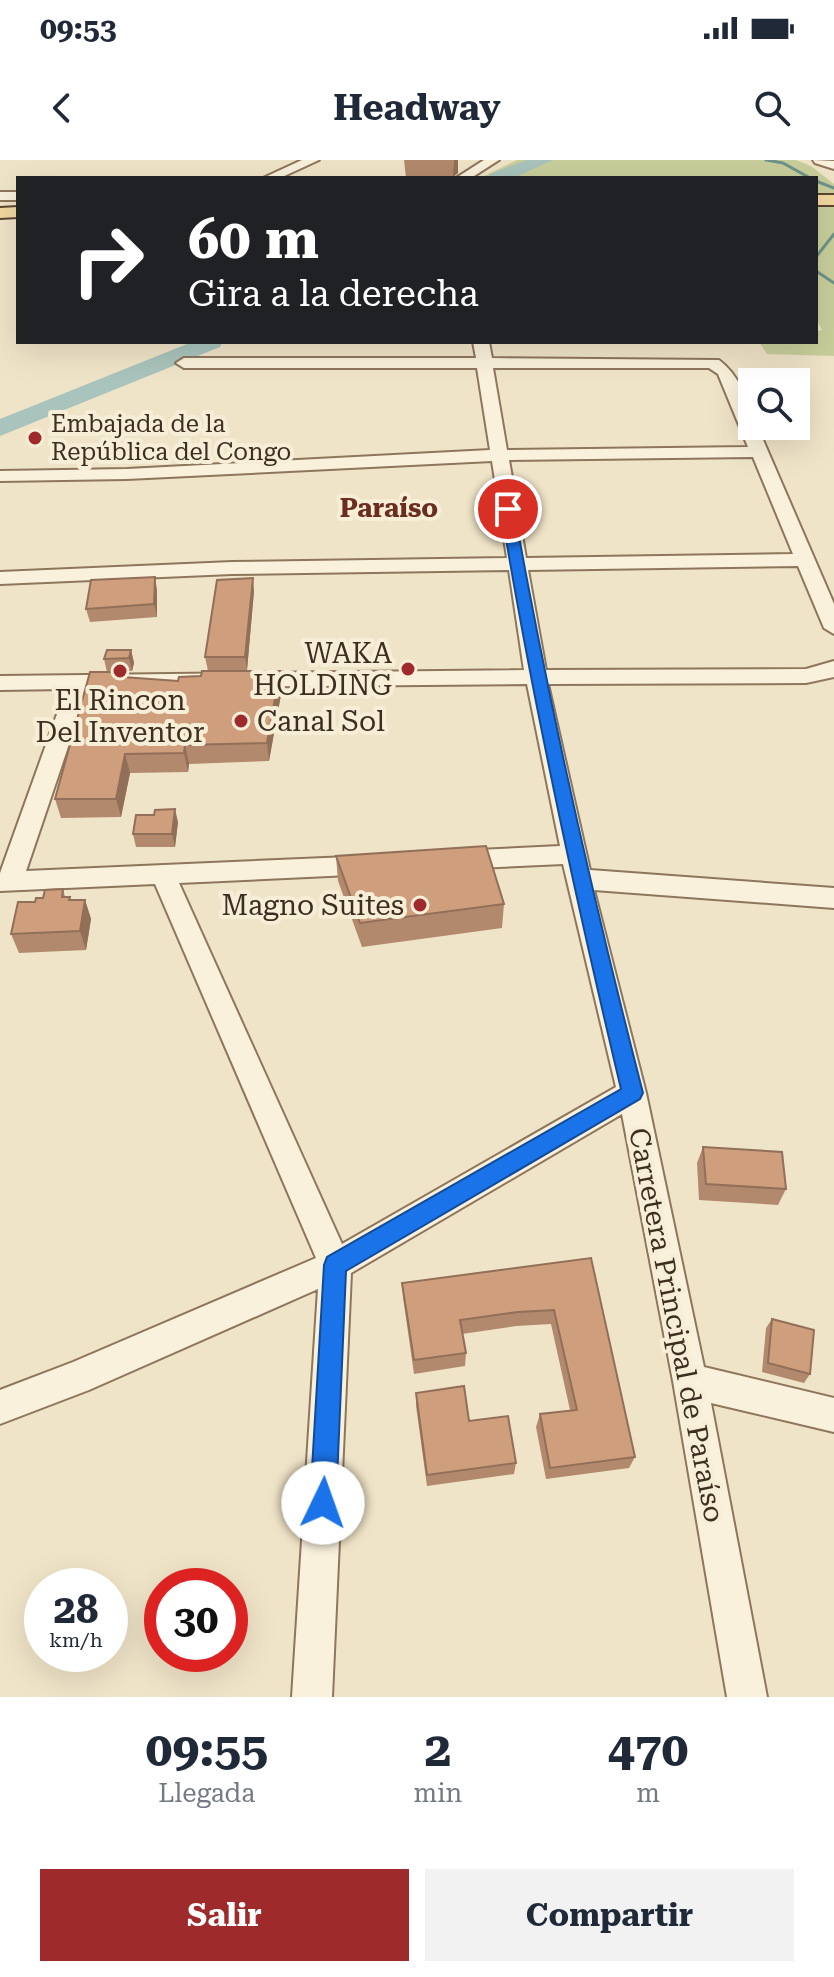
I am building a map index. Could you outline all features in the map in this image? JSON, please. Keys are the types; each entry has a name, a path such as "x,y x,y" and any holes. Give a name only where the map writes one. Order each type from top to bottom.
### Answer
{"street":[{"path":"274,176 313,160"},
{"path":"465,176 493,160"},
{"path":"819,160 834,165"},
{"path":"184,363 483,353 713,363 725,372 834,628"},
{"name":"Carretera Principal de Paraíso","path":"483,353 536,677 577,867 632,1093 690,1381 747,1697"},
{"path":"0,476 127,474 499,455 761,452"},
{"path":"0,578 232,568 804,560"},
{"path":"0,683 806,676 834,668"},
{"path":"79,683 5,882 401,863"},
{"path":"433,862 577,867 834,898"},
{"path":"163,875 335,1265 312,1697"},
{"path":"0,1407 77,1378 335,1265 632,1093"},
{"path":"690,1381 834,1415"}],"green space":[{"path":"517,160 796,160 811,166 834,184 834,356 767,354 760,344 818,344 818,331 822,330 818,322 818,176 484,176"}],"building":[{"path":"155,577 154,604 86,609 91,580"},
{"path":"253,578 245,657 205,657 217,580"},
{"path":"107,650 131,650 129,658 104,659"},
{"path":"202,671 280,671 267,743 185,745 184,753 125,754 116,799 55,799 90,672 124,672 123,677 178,681 179,677 201,676"},
{"path":"175,809 172,834 133,834 136,815 154,815 155,810"},
{"path":"486,846 504,904 360,923 336,856"},
{"path":"63,889 62,897 85,900 80,931 11,934 18,902 35,902 36,898 43,898 45,890"},
{"path":"703,1147 782,1152 786,1189 706,1184"},
{"path":"591,1258 635,1457 550,1468 540,1414 577,1410 554,1310 460,1320 466,1353 414,1360 402,1283"},
{"path":"772,1319 814,1330 810,1374 768,1363"},
{"path":"464,1386 469,1421 508,1416 516,1463 427,1475 416,1393"}],"waterway":[{"path":"502,176 544,160"},
{"path":"766,160 783,163 806,176"},
{"path":"818,182 834,188"},
{"path":"818,254 834,234"},
{"path":"818,272 834,283"},
{"path":"0,428 207,344"}],"place":[{"name":"Embajada de la República del Congo","path":"35,438"},
{"name":"WAKA HOLDING","path":"408,669"},
{"name":"El Rincon Del Inventor","path":"120,671"},
{"name":"Canal Sol","path":"241,721"},
{"name":"Magno Suites","path":"420,905"}],"district":[{"name":"Paraíso","path":"389,508"}],"route":[{"path":"323,1503 335,1265 632,1093 579,879 536,677 508,509"}]}
